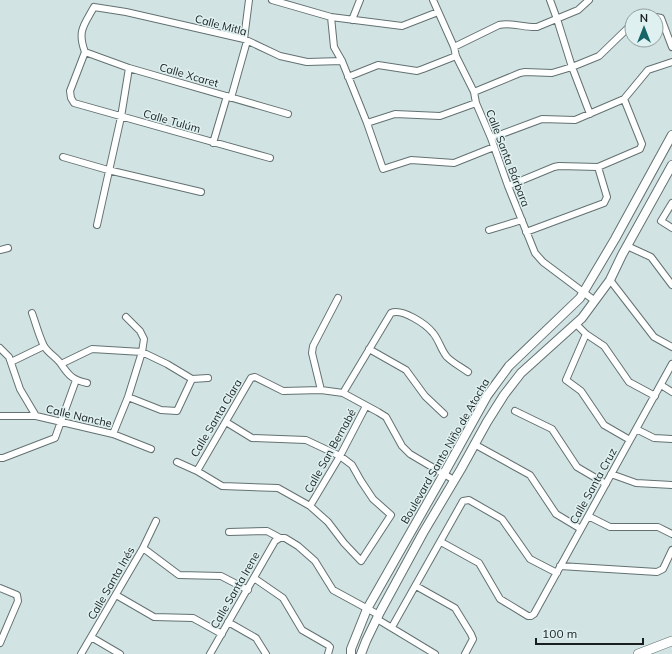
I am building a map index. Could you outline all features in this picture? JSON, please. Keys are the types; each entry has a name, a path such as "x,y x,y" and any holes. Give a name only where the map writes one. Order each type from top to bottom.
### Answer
{"main road":[{"path":"638,654 672,641"}],"street":[{"path":"85,52 81,41 81,31 94,7 91,0"},
{"path":"214,143 245,40 249,0"},
{"path":"272,0 331,16 402,26 438,12"},
{"path":"352,20 360,0"},
{"name":"Calle Santa Bárbara","path":"433,0 454,47 456,56 474,92 476,103 491,138 534,253 543,262 595,300"},
{"path":"550,0 572,67 590,114"},
{"path":"454,47 499,25 505,24 537,27 578,10 589,0"},
{"name":"Calle Mitla","path":"94,7 126,12 245,40 280,56 307,62 342,62"},
{"path":"331,16 334,47 342,62 367,122 383,169 411,160 454,162 494,147"},
{"path":"664,26 672,47"},
{"path":"474,92 520,73 552,73 572,67 599,56 624,32"},
{"name":"Calle Xcaret","path":"85,52 129,68 288,114"},
{"name":"Calle Tulúm","path":"85,52 70,91 70,98 74,103 270,158"},
{"path":"348,77 378,65 422,70 456,56"},
{"path":"491,138 542,119 575,120 590,114 624,99 648,70 672,62"},
{"path":"97,226 108,170 121,117 129,68"},
{"path":"508,186 559,166 598,167 640,149 642,144 624,99"},
{"path":"367,122 395,114 440,116 476,103"},
{"name":"Boulevard Santo Niño de Atocha","path":"351,654 351,649 367,609 487,396 509,366 580,298 616,239 672,134"},
{"path":"63,157 108,170 201,192"},
{"name":"Boulevard Santo Niño de Atocha","path":"361,654 378,617 423,533 504,395 521,373 582,318 610,280 672,165"},
{"path":"526,232 604,203 607,197 598,167"},
{"path":"652,172 665,178"},
{"path":"672,203 661,221 672,228"},
{"path":"489,230 522,220"},
{"path":"627,246 651,258 672,285"},
{"path":"0,250 8,248"},
{"path":"610,280 654,337 672,346"},
{"path":"338,298 313,346 312,353 321,390 343,394 386,418 402,446 410,454 454,480"},
{"name":"Calle San Bernabé","path":"343,394 369,349 391,314 394,312 399,312 420,321 433,333 447,357 468,372"},
{"path":"32,313 44,346 61,364 63,369 76,380 87,383"},
{"path":"112,434 128,396 142,352 144,339 140,331 126,317"},
{"path":"576,324 586,334 604,346 629,382 654,396"},
{"path":"586,334 566,380 581,391 604,424 630,440"},
{"path":"11,362 44,346"},
{"path":"0,348 9,357 20,389 36,416"},
{"path":"61,364 92,349 142,352 167,364 192,379 208,378"},
{"path":"369,349 406,370 425,396 444,414"},
{"name":"Calle Santa Cruz","path":"440,542 479,563 500,599 528,616 534,614 672,364"},
{"name":"Calle Santa Clara","path":"196,471 251,378 255,377 283,391 321,390"},
{"path":"128,396 161,410 177,411 192,379"},
{"path":"0,458 56,438 76,380"},
{"path":"660,385 672,392"},
{"name":"Calle San Bernabé","path":"310,506 340,456 366,406"},
{"path":"515,411 552,429 577,467 606,484"},
{"name":"Calle Nanche","path":"0,416 36,416 112,434 151,448"},
{"path":"177,462 222,486 278,488 310,506 328,522 344,543 361,561 391,515 374,499 361,482 352,465 340,456 306,440 252,438 226,422"},
{"path":"636,429 654,438 672,439"},
{"path":"474,444 530,475 556,514 581,529"},
{"path":"611,474 636,483 672,485"},
{"path":"392,628 463,501 469,500 502,519 530,559 557,573"},
{"path":"588,516 610,527 658,527 672,534"},
{"name":"Calle Santa Inés","path":"81,654 143,548 156,520"},
{"path":"229,532 267,531 280,538 285,538 298,546 315,561 333,590 367,609 392,628 435,654"},
{"name":"Calle Santa Irene","path":"210,654 275,541 280,538"},
{"path":"143,548 179,574 220,576 248,590"},
{"path":"560,566 657,572 660,571 672,550"},
{"path":"254,578 283,598 302,630 328,644 330,647 328,654"},
{"path":"416,586 454,608 472,634 473,639 465,654"},
{"path":"0,588 17,595 18,601 0,643"},
{"path":"116,595 154,617 193,618 222,634"},
{"path":"228,622 256,638 266,654"},
{"path":"91,637 120,654"}]}
